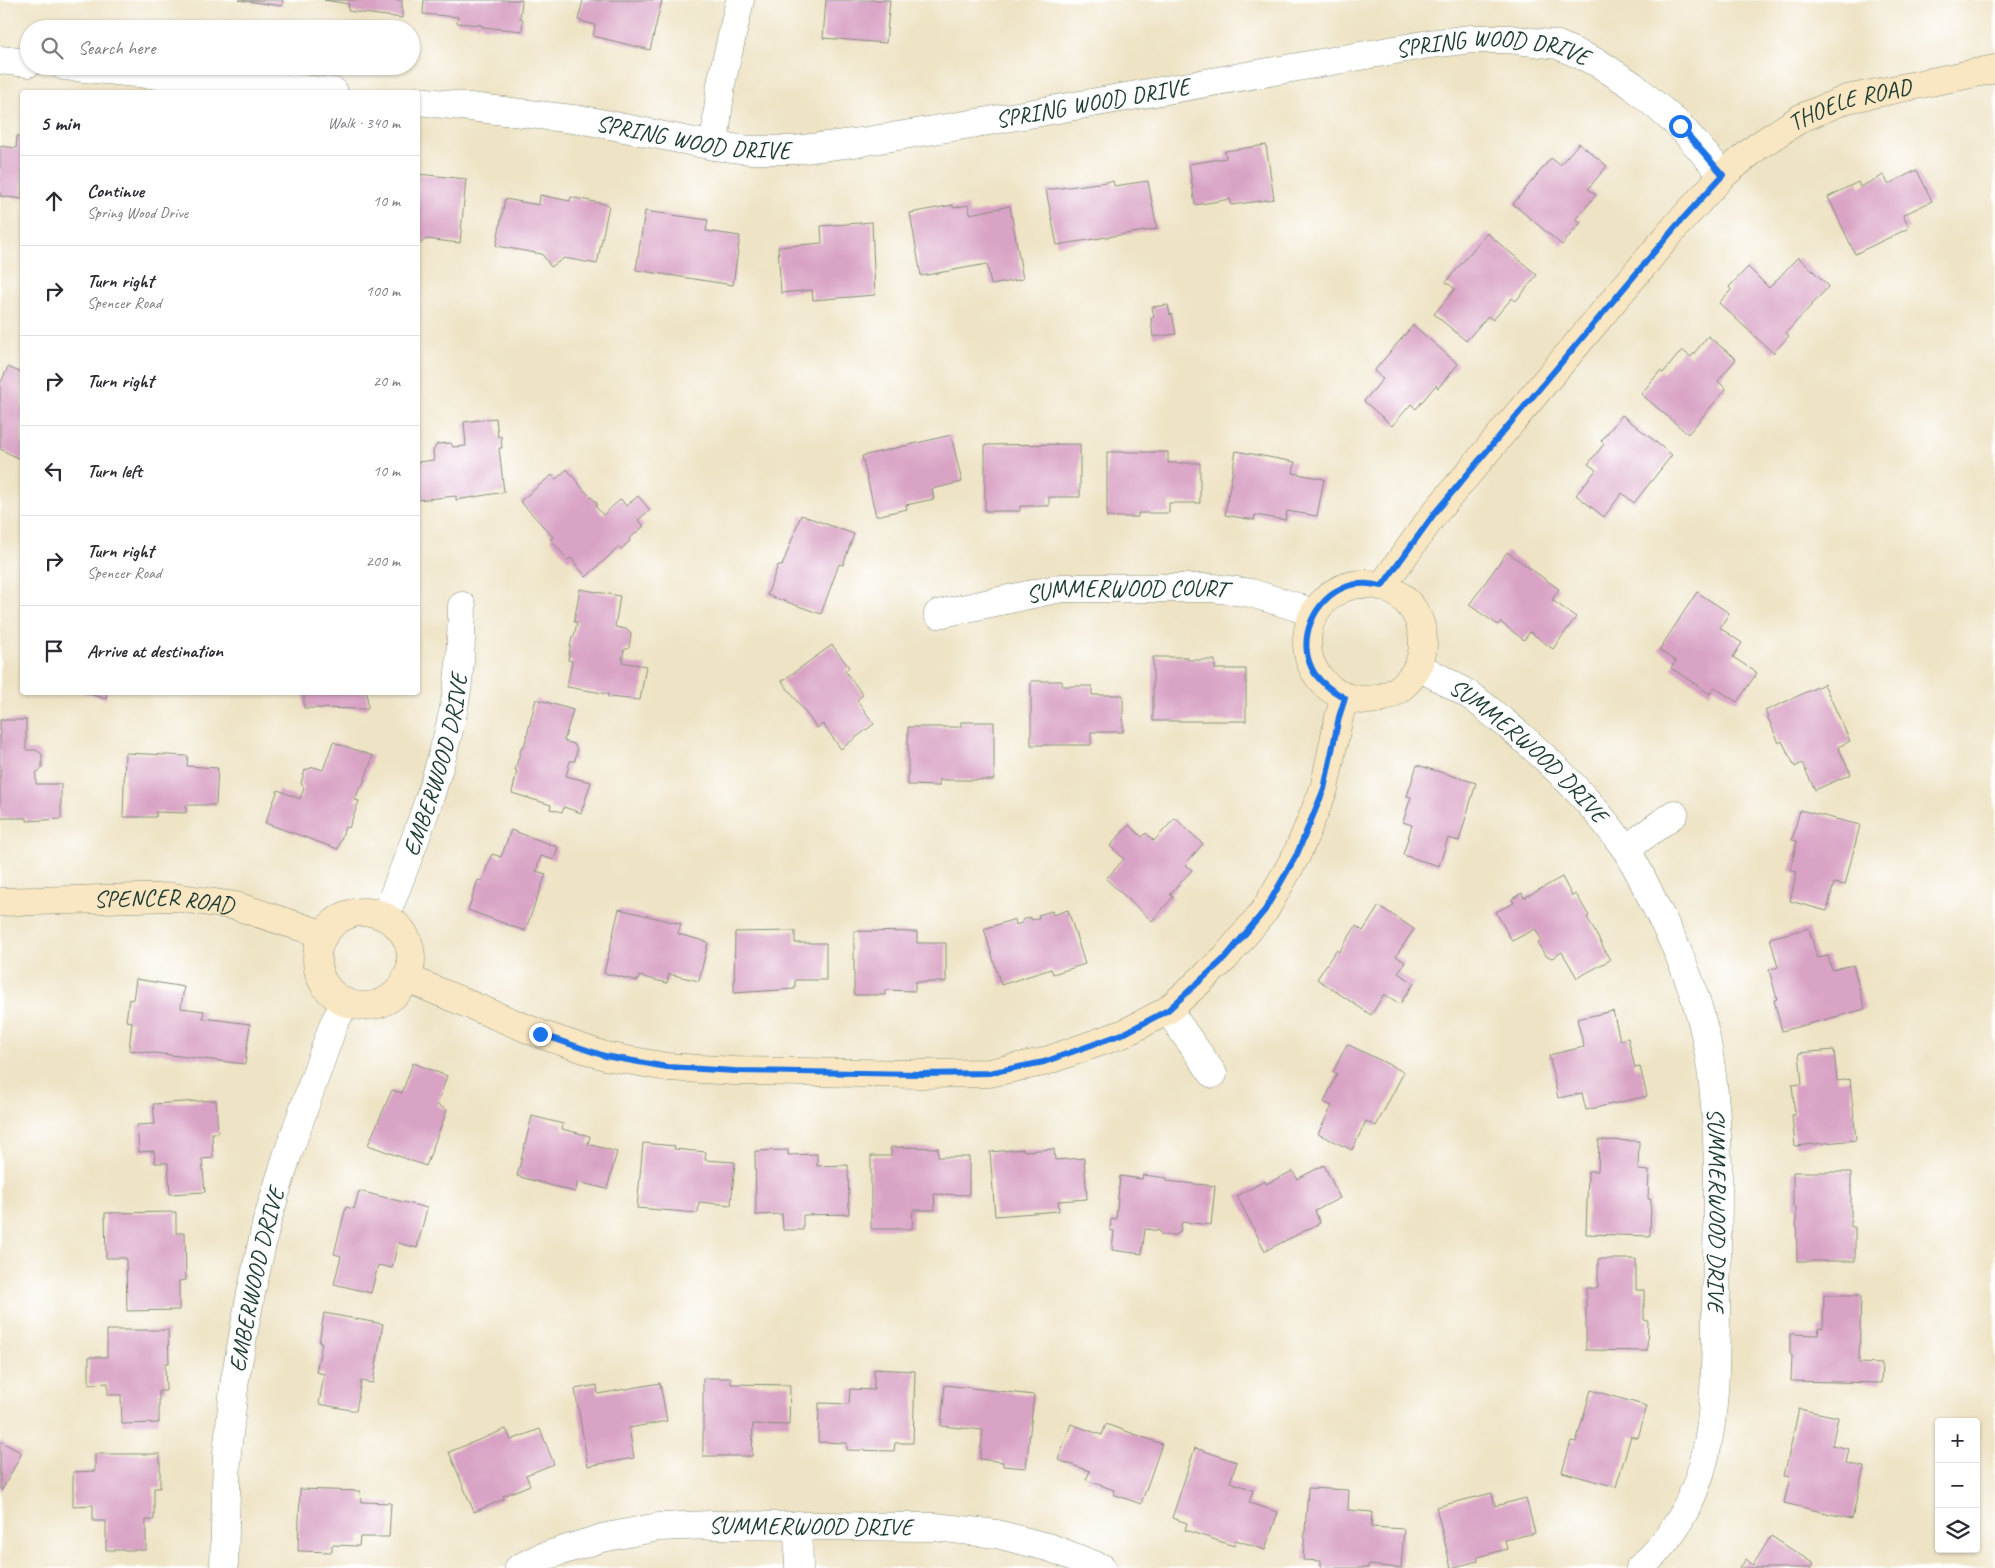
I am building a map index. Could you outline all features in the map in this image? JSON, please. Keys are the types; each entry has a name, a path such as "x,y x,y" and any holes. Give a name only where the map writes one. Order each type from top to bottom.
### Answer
{"main road":[{"name":"THOELE ROAD","path":"1723,175 1758,146 1801,118 1846,99 1995,69"},
{"path":"1382,586 1434,514 1677,225 1723,175"},
{"path":"1366,583 1382,586 1400,595 1413,610 1422,627 1423,647 1418,666 1409,681 1396,693 1379,700 1362,701 1345,698 1327,688 1314,673 1307,654 1307,634 1313,615 1322,602 1342,588 1366,583"},
{"path":"406,978 540,1034 605,1056 667,1067 735,1071 920,1074 989,1073 1044,1062 1125,1033 1168,1010 1225,958 1265,910 1297,854 1324,789 1339,717 1345,698"},
{"name":"SPENCER ROAD","path":"0,902 174,897 236,906 323,936"},
{"path":"357,912 372,912 386,917 397,926 405,937 410,950 410,964 406,978 398,990 388,999 374,1005 360,1006 346,1002 332,994 322,981 317,967 317,951 323,936 338,920 357,912"}],"street":[{"path":"714,146 720,84 740,0"},
{"name":"SPRING WOOD DRIVE","path":"420,101 590,121 714,146 750,150 795,150 861,142 1429,44 1509,39 1558,45 1598,63 1632,85 1680,126 1723,175"},
{"path":"0,60 20,62"},
{"path":"157,75 313,90"},
{"name":"SUMMERWOOD COURT","path":"938,614 1060,588 1213,588 1252,593 1297,607 1313,615"},
{"name":"EMBERWOOD DRIVE","path":"386,917 442,756 453,711 459,673 462,606"},
{"name":"SUMMERWOOD DRIVE","path":"1418,666 1474,698 1549,761 1585,797 1626,849 1676,944 1698,1006 1711,1066 1716,1116 1718,1166 1716,1390 1710,1441 1700,1480 1679,1522 1651,1558 1640,1568"},
{"path":"1626,849 1674,814"},
{"name":"EMBERWOOD DRIVE","path":"224,1568 227,1453 235,1378 251,1293 267,1221 287,1156 334,1023 346,1002"},
{"path":"1168,1010 1213,1074"},
{"name":"SUMMERWOOD DRIVE","path":"519,1568 539,1558 602,1538 658,1527 711,1525 935,1528 996,1534 1051,1548 1102,1568"},
{"path":"798,1525 799,1568"}],"building":[{"path":"239,0 283,0 282,6"},
{"path":"324,0 402,0 402,18 348,11 349,4"},
{"path":"424,0 522,0 520,18 523,19 522,31 457,23 458,17 423,14"},
{"path":"583,0 662,0 650,50 593,36 595,25 578,20"},
{"path":"826,0 890,0 886,43 823,38"},
{"path":"17,136 20,136 20,199 0,196 0,146 16,148"},
{"path":"1579,143 1607,166 1588,189 1596,195 1576,219 1581,222 1562,245 1513,204 1551,158 1560,165"},
{"path":"1266,145 1274,199 1231,205 1230,199 1195,205 1189,164 1226,158 1225,151"},
{"path":"1917,170 1932,201 1903,215 1909,228 1855,254 1828,197 1858,182 1860,187 1884,175 1888,184"},
{"path":"420,174 466,179 460,243 426,239 420,244"},
{"path":"1113,181 1114,186 1148,181 1157,229 1057,245 1046,190"},
{"path":"540,195 570,201 571,197 609,205 597,264 564,258 551,267 542,254 496,246 505,199 539,205"},
{"path":"953,205 953,208 968,205 970,214 1010,206 1023,279 991,285 987,264 921,276 910,213"},
{"path":"645,211 708,220 706,231 740,236 733,285 636,270"},
{"path":"872,222 875,295 813,300 812,290 781,293 778,247 822,243 821,226"},
{"path":"1487,233 1537,275 1516,301 1512,298 1493,320 1488,316 1466,341 1434,314 1455,289 1446,282"},
{"path":"1798,257 1829,286 1786,333 1789,336 1773,353 1719,303 1731,290 1729,287 1748,267 1769,288"},
{"path":"1168,305 1176,334 1153,337 1151,318 1154,317 1152,307"},
{"path":"1413,325 1458,364 1438,388 1436,385 1416,409 1411,404 1392,426 1364,401 1383,379 1374,371"},
{"path":"1708,336 1736,359 1718,381 1726,389 1688,434 1641,394 1660,371 1663,373 1682,350 1691,357"},
{"path":"8,367 20,372 20,459 0,449 0,384"},
{"path":"1622,415 1672,455 1634,503 1622,493 1604,517 1576,495 1596,470 1588,464 1604,444 1601,441"},
{"path":"496,418 498,437 501,436 502,448 499,448 504,492 456,500 456,496 420,500 420,462 434,460 433,451 437,444 451,443 453,447 466,446 464,422"},
{"path":"951,435 962,482 932,489 934,499 906,505 907,509 876,516 862,456"},
{"path":"1080,444 1080,497 1049,497 1049,506 1020,506 1020,511 985,511 985,445"},
{"path":"1236,451 1295,462 1293,473 1324,479 1317,516 1287,511 1285,520 1255,515 1254,520 1225,515"},
{"path":"1107,452 1168,452 1168,463 1200,463 1200,503 1169,503 1169,513 1138,513 1138,517 1107,517"},
{"path":"567,469 597,503 596,507 603,515 621,499 626,506 638,496 650,510 638,520 644,526 629,539 630,541 621,549 619,547 586,577 571,558 568,560 550,539 553,537 520,501 552,475 556,479"},
{"path":"801,515 854,534 843,565 839,564 821,614 767,595 778,565 782,566"},
{"path":"1507,552 1559,589 1552,600 1576,617 1553,649 1530,632 1524,640 1500,622 1498,625 1469,605"},
{"path":"580,589 620,596 615,627 626,629 631,634 629,648 624,650 622,662 646,666 640,700 608,697 608,694 567,687 572,661 568,660 572,636 574,637 577,622 574,622"},
{"path":"1697,592 1729,613 1720,628 1742,643 1733,657 1757,673 1737,702 1714,687 1710,694 1671,668 1676,661 1659,650"},
{"path":"832,645 849,667 845,671 863,695 857,700 874,724 841,749 823,724 817,728 782,681"},
{"path":"1153,657 1188,657 1188,660 1215,660 1215,669 1246,669 1246,721 1153,721"},
{"path":"1031,681 1062,681 1062,686 1092,686 1092,695 1123,695 1123,732 1091,732 1091,745 1031,745"},
{"path":"1824,684 1850,741 1838,747 1851,774 1815,790 1802,763 1795,767 1782,741 1779,743 1765,711"},
{"path":"93,695 107,695 106,699"},
{"path":"304,695 367,695 368,709 304,708"},
{"path":"536,699 573,710 564,741 574,744 577,750 575,761 570,761 566,776 591,782 581,813 564,807 562,812 550,809 551,805 512,793 517,771 515,770 522,746 524,747"},
{"path":"0,720 26,720 26,750 36,750 42,754 42,769 36,773 36,784 61,784 61,819 27,821 27,818 0,818"},
{"path":"961,722 994,722 994,780 939,780 939,786 908,785 908,727 961,727"},
{"path":"333,742 373,756 362,787 360,787 355,800 359,801 349,828 345,827 338,849 265,823 278,790 300,799 304,788 301,783 305,770 314,767 323,770"},
{"path":"125,753 188,756 187,766 218,768 216,805 186,805 186,813 156,812 156,817 123,817"},
{"path":"1417,765 1476,783 1459,841 1448,838 1439,866 1403,855 1412,825 1403,822 1411,797 1407,796"},
{"path":"1800,810 1860,825 1845,885 1834,883 1827,911 1790,901 1797,872 1790,871 1797,841 1792,840"},
{"path":"1175,818 1203,844 1185,864 1192,870 1170,894 1173,897 1152,921 1106,879 1124,859 1110,846 1129,825 1142,837 1146,833 1154,841"},
{"path":"511,830 558,847 554,860 541,856 536,871 546,874 525,931 468,910 478,880 482,881 492,854 501,857"},
{"path":"1562,877 1572,896 1576,894 1589,916 1587,917 1610,960 1577,978 1562,952 1552,958 1545,955 1538,944 1541,939 1535,929 1512,941 1496,912 1514,903 1512,899 1522,893 1524,898"},
{"path":"1379,906 1414,929 1396,956 1405,962 1398,973 1414,983 1400,1004 1384,994 1371,1015 1317,979 1336,950 1339,952 1356,926 1363,931"},
{"path":"619,909 681,924 678,934 708,942 699,981 669,974 667,983 639,976 638,981 604,973"},
{"path":"1068,910 1085,964 1053,974 1051,969 1001,985 984,929 1015,919 1016,925 1023,922 1022,920 1031,917 1031,920 1039,918 1038,915 1052,911 1053,915"},
{"path":"1809,928 1817,958 1828,956 1832,970 1853,965 1865,1009 1782,1031 1774,1000 1777,999 1769,970 1778,967 1770,938"},
{"path":"795,931 795,943 826,943 826,980 795,980 795,989 734,993 735,932"},
{"path":"854,931 917,932 917,943 946,943 946,982 915,982 915,991 885,990 885,995 854,995"},
{"path":"136,979 184,987 181,1008 204,1011 203,1018 250,1024 245,1064 129,1050 132,1022 126,1021 129,999 133,1000"},
{"path":"1613,1011 1620,1040 1628,1038 1635,1068 1640,1067 1647,1096 1586,1110 1582,1093 1558,1098 1549,1055 1584,1047 1577,1019"},
{"path":"1347,1044 1404,1072 1376,1126 1366,1121 1352,1150 1318,1134 1332,1106 1324,1102 1337,1074 1333,1072"},
{"path":"1834,1050 1837,1081 1850,1079 1856,1140 1795,1146 1792,1115 1795,1115 1792,1085 1802,1084 1799,1053"},
{"path":"413,1063 447,1076 437,1105 447,1110 426,1166 368,1145 392,1090 402,1093"},
{"path":"216,1100 218,1133 212,1133 213,1158 202,1159 205,1192 170,1194 168,1163 155,1163 154,1151 139,1152 137,1125 155,1124 153,1104"},
{"path":"532,1116 563,1124 562,1129 590,1136 588,1144 617,1152 607,1189 578,1182 575,1192 517,1176"},
{"path":"1599,1140 1639,1141 1638,1170 1649,1171 1648,1199 1651,1199 1650,1236 1586,1234 1588,1171 1598,1171"},
{"path":"643,1143 675,1146 674,1149 706,1152 705,1160 735,1162 731,1205 699,1202 698,1213 637,1208"},
{"path":"891,1147 938,1148 938,1157 969,1157 969,1195 934,1194 935,1210 913,1210 912,1229 871,1229 871,1156 891,1156"},
{"path":"1023,1149 1024,1151 1054,1149 1055,1160 1084,1158 1087,1199 1058,1201 1059,1211 995,1216 990,1152"},
{"path":"788,1150 788,1155 817,1154 817,1166 848,1165 849,1214 803,1215 803,1230 783,1230 782,1214 756,1215 755,1151"},
{"path":"1324,1165 1340,1198 1315,1211 1320,1223 1265,1251 1237,1196 1265,1181 1266,1184 1293,1171 1297,1179"},
{"path":"1793,1172 1851,1172 1851,1227 1855,1227 1855,1261 1797,1261 1796,1207 1793,1207"},
{"path":"1143,1175 1167,1178 1166,1181 1215,1186 1211,1225 1182,1222 1180,1232 1176,1235 1162,1235 1160,1231 1145,1229 1142,1254 1112,1250 1114,1231 1110,1230 1111,1219 1116,1220 1120,1176 1142,1179"},
{"path":"359,1191 427,1208 417,1248 398,1243 392,1268 378,1265 371,1293 334,1284 341,1256 334,1254 346,1207 354,1209"},
{"path":"176,1212 176,1233 185,1233 186,1280 179,1281 179,1310 127,1311 126,1258 106,1258 105,1213"},
{"path":"1598,1259 1636,1259 1636,1290 1644,1290 1644,1320 1648,1321 1647,1351 1586,1350 1586,1288 1598,1288"},
{"path":"1824,1295 1861,1295 1859,1363 1882,1364 1881,1383 1791,1381 1792,1355 1790,1355 1790,1334 1818,1335 1819,1328 1823,1328"},
{"path":"324,1313 383,1324 373,1383 361,1381 356,1411 319,1404 324,1374 316,1372 322,1343 319,1343"},
{"path":"107,1330 168,1330 169,1363 165,1363 166,1391 159,1391 159,1423 122,1424 121,1395 108,1395 108,1383 89,1384 89,1357 107,1357"},
{"path":"874,1369 915,1371 913,1443 895,1443 894,1451 847,1450 847,1443 818,1442 819,1403 849,1404 850,1389 874,1390"},
{"path":"703,1378 731,1378 731,1384 790,1385 789,1425 753,1424 752,1456 703,1456"},
{"path":"660,1383 667,1421 629,1428 634,1458 588,1466 575,1389 597,1385 598,1394"},
{"path":"945,1385 1034,1395 1026,1468 1003,1466 1003,1462 980,1459 983,1430 941,1426"},
{"path":"1591,1390 1647,1406 1638,1438 1631,1436 1616,1487 1562,1472 1571,1441 1576,1442"},
{"path":"1799,1409 1838,1417 1832,1445 1849,1449 1846,1463 1864,1467 1852,1519 1784,1503 1790,1477 1784,1476"},
{"path":"1071,1424 1102,1435 1106,1424 1162,1444 1141,1504 1113,1494 1114,1490 1086,1480 1090,1471 1058,1460"},
{"path":"506,1429 511,1440 540,1429 554,1464 526,1475 530,1485 503,1496 504,1499 474,1512 449,1452"},
{"path":"0,1441 22,1453 2,1490 0,1489"},
{"path":"1195,1448 1237,1462 1230,1482 1253,1490 1249,1503 1278,1512 1265,1550 1236,1540 1234,1546 1185,1530 1187,1523 1172,1518"},
{"path":"95,1454 160,1454 160,1488 154,1488 154,1520 146,1520 146,1550 106,1550 106,1521 93,1521 93,1505 73,1506 73,1472 95,1471"},
{"path":"1308,1488 1349,1490 1348,1510 1372,1512 1371,1527 1404,1529 1401,1568 1368,1565 1368,1568 1321,1568 1321,1561 1303,1560"},
{"path":"300,1489 360,1491 361,1502 391,1503 389,1537 360,1537 359,1546 332,1545 332,1552 298,1551"},
{"path":"1492,1493 1495,1506 1526,1498 1535,1533 1505,1540 1507,1549 1478,1557 1478,1561 1451,1568 1436,1507"},
{"path":"1771,1536 1814,1564 1812,1568 1740,1568 1746,1559 1753,1565"}],"route":[{"path":"540,1034 605,1056 667,1067 735,1071 920,1074 989,1073 1044,1062 1089,1047 1125,1033 1168,1010 1225,958 1265,910 1297,854 1324,789 1339,717 1345,698 1327,688 1314,673 1307,654 1307,634 1313,615 1322,602 1335,592 1350,585 1366,583 1382,586 1434,514 1677,225 1723,175 1680,126"}]}
